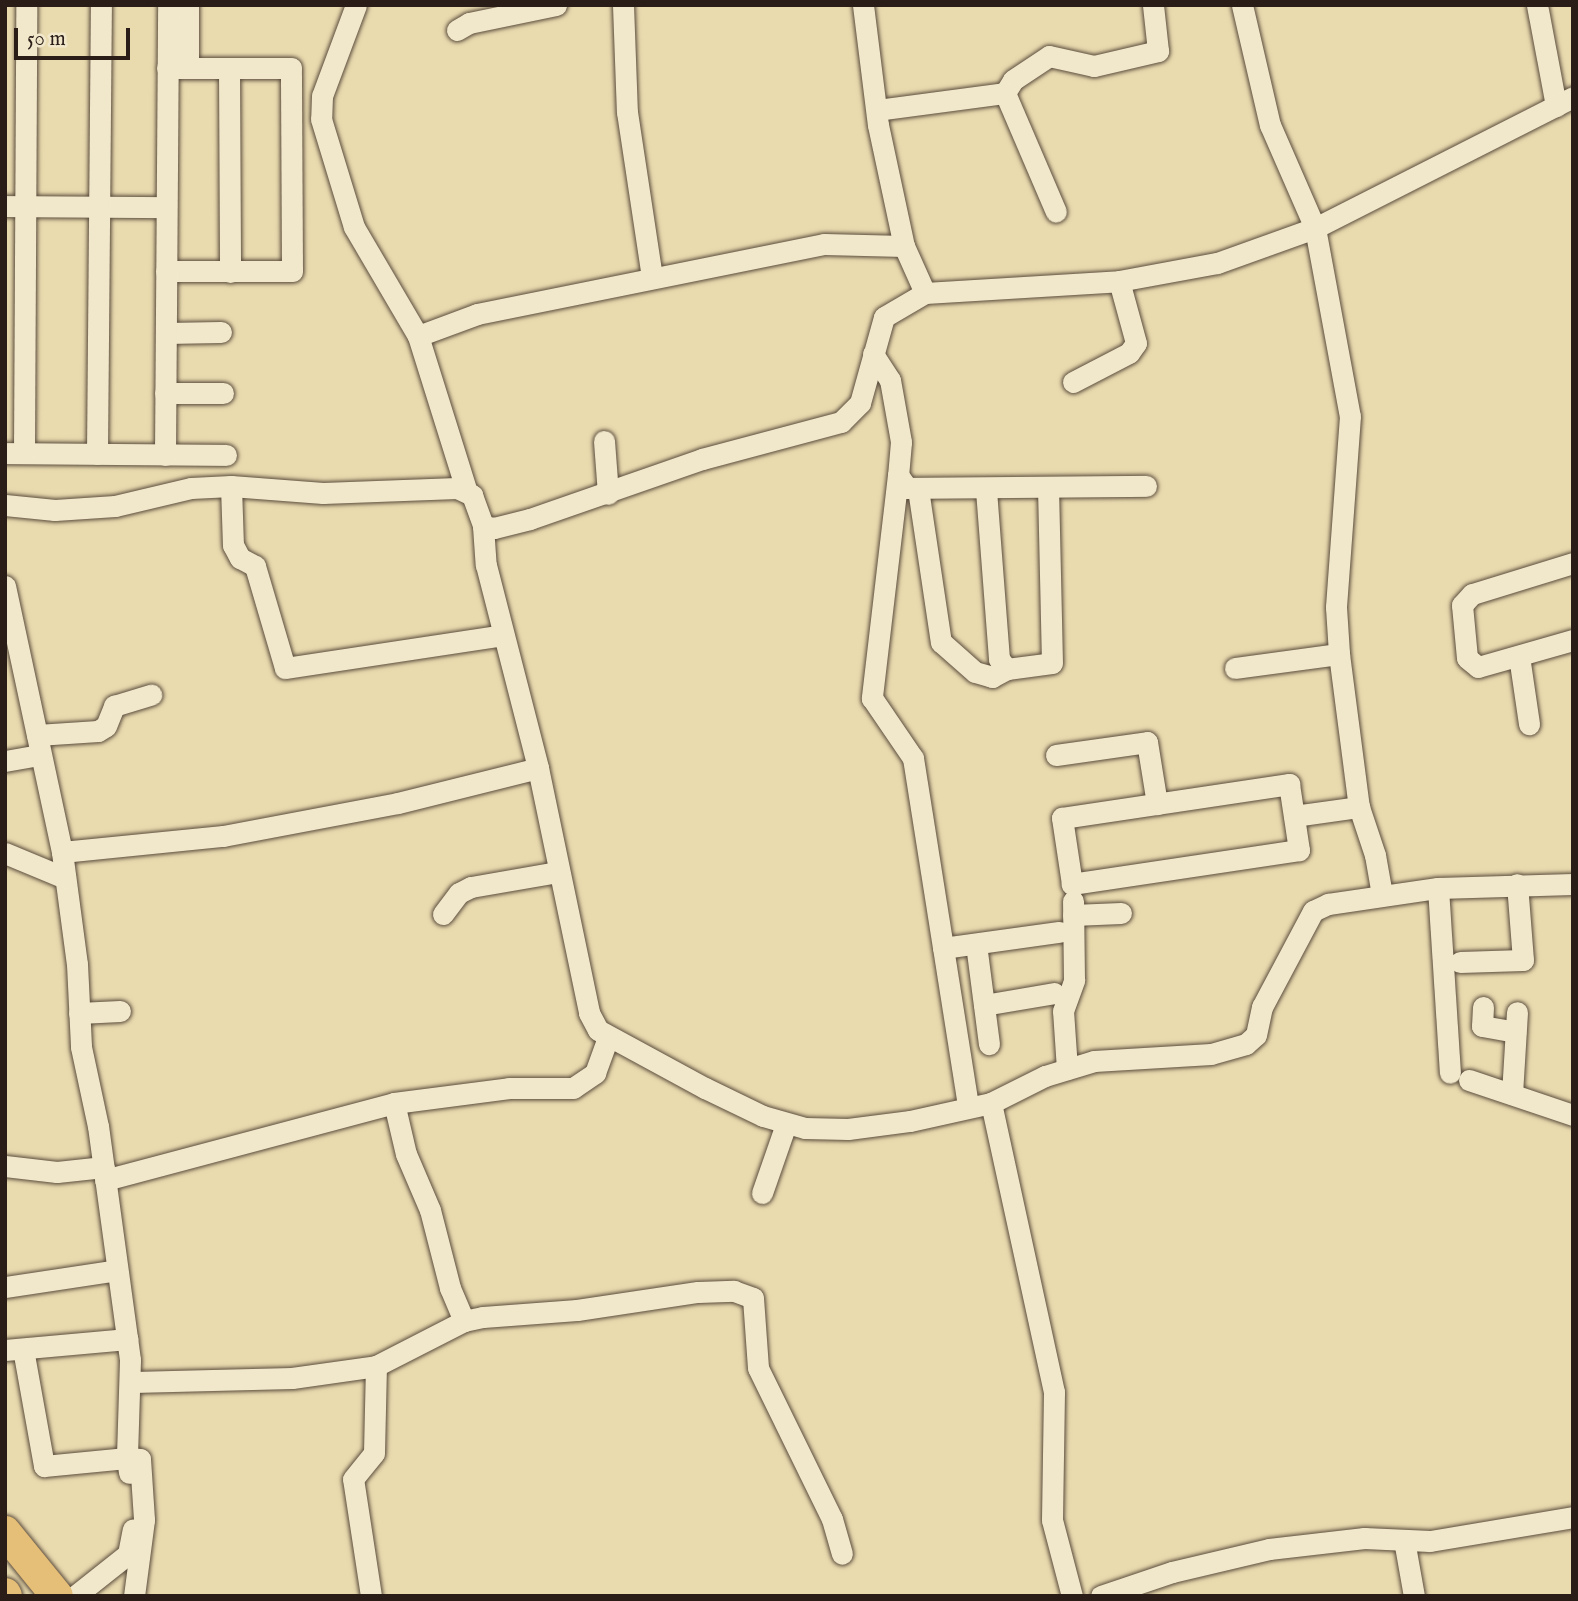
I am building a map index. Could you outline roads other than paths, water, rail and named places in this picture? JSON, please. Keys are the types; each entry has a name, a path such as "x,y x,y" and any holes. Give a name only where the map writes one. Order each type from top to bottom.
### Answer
{"highway":[{"path":"5,1532 57,1596"}],"street":[{"path":"26,5 15,206 15,453 226,455"},
{"path":"97,454 101,5"},
{"path":"168,5 178,68"},
{"path":"165,454 166,208 178,68 188,5"},
{"path":"356,5 322,96 321,119 354,227 418,336 466,489 483,526 486,565 538,768 557,872 589,1013 608,1037 786,1124 848,1129 991,1103 1009,1091 1094,1060 1211,1054 1247,1044 1256,1035 1262,1007 1313,911 1328,904 1382,894 1438,888 1573,884"},
{"path":"623,5 627,112 652,277"},
{"path":"863,5 877,110 904,246 925,293"},
{"path":"1005,93 1013,80 1048,56 1094,66 1158,51 1153,5"},
{"path":"1242,5 1269,125 1314,228 1350,416 1336,607 1339,654 1359,807 1375,855 1382,894"},
{"path":"483,526 494,528 608,494 702,459 841,422 860,403 884,317 925,293 1119,281 1217,263 1314,228 1568,101 1537,5"},
{"path":"457,30 469,23 544,6"},
{"path":"166,271 292,271 291,68 178,68"},
{"path":"229,68 230,271"},
{"path":"877,110 1005,93"},
{"path":"1005,93 1056,212"},
{"path":"15,206 166,208"},
{"path":"418,336 477,314 593,293 652,277 824,244 904,246"},
{"path":"1073,382 1129,353 1136,343 1119,281"},
{"path":"166,333 221,332"},
{"path":"873,354 890,380 901,442 872,698 913,758 968,1107"},
{"path":"165,393 223,393"},
{"path":"604,441 608,494"},
{"path":"898,475 907,488 918,489 986,491 1146,486"},
{"path":"5,505 55,510 115,506 191,488 231,486 323,493 466,489"},
{"path":"231,486 233,545 240,558 255,566 285,668 503,635"},
{"path":"918,489 942,642 975,672 992,677 1007,669 1052,663 1048,489"},
{"path":"986,491 999,659 1007,669"},
{"path":"1573,564 1472,594 1462,605 1471,663 1478,667 1573,640"},
{"path":"5,586 62,852 81,1047 105,1174 133,1382 127,1458 132,1544 116,1564 75,1596"},
{"path":"1235,668 1339,654"},
{"path":"1519,656 1529,724"},
{"path":"5,761 38,745 98,731 106,726 114,706 151,695"},
{"path":"1056,755 1147,742 1157,804"},
{"path":"62,852 223,836 398,803 538,768"},
{"path":"1289,784 1299,850 1072,884 1062,818 1157,804 1289,784"},
{"path":"1294,816 1359,807"},
{"path":"5,853 65,878"},
{"path":"443,914 459,892 471,887 557,872"},
{"path":"1460,962 1523,960 1517,884"},
{"path":"1438,888 1460,1077 1568,1115"},
{"path":"1067,1069 1063,1011 1073,980 1073,908 1121,913"},
{"path":"943,948 1059,932"},
{"path":"976,944 989,1044"},
{"path":"984,1005 1054,993"},
{"path":"1483,1007 1482,1026 1516,1022 1512,1094"},
{"path":"79,1013 120,1011"},
{"path":"5,1166 105,1174 394,1103 509,1088 573,1088 595,1073 608,1037"},
{"path":"394,1103 406,1154 430,1210 450,1288 464,1321"},
{"path":"991,1103 1056,1407 1052,1520 1072,1596"},
{"path":"762,1193 786,1124"},
{"path":"5,1287 117,1270"},
{"path":"133,1382 292,1378 376,1366 464,1321 698,1292 747,1293 757,1307 758,1368 832,1519 842,1555"},
{"path":"128,1339 14,1349 44,1466 140,1459 144,1520 134,1596"},
{"path":"371,1596 353,1479 374,1453 376,1366"},
{"path":"1101,1596 1171,1572 1269,1549 1364,1538 1445,1540 1573,1517"},
{"path":"1404,1540 1414,1596"}]}
